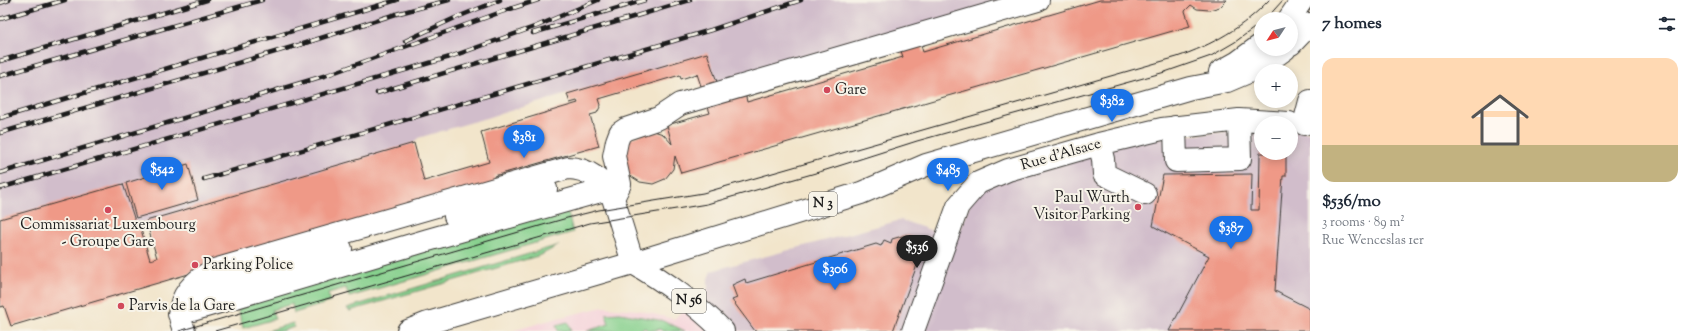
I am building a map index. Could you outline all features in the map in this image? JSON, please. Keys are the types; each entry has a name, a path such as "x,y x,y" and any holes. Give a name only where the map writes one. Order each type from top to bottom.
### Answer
{"main road":[{"path":"183,313 405,246 607,190 620,184 614,156 620,134 626,129 659,118 680,104 1038,0"},
{"path":"1294,12 1302,0"},
{"path":"1298,37 1310,24"},
{"path":"1191,88 1238,62 1254,50"},
{"name":"N 3","path":"422,328 861,193 926,165 1191,88 1227,81 1260,67 1275,56"},
{"path":"1298,124 1310,102"},
{"path":"1175,126 1176,161 1240,159 1239,120"},
{"name":"Rue d'Alsace","path":"913,331 958,206 978,183 1008,170 1099,144 1175,126 1239,120 1254,121"},
{"path":"1099,144 1103,159 1104,174 1145,194"},
{"path":"183,313 199,279 214,270 568,168 575,168 583,171 607,190 632,263"},
{"path":"183,313 379,239 566,183 584,180 607,190"},
{"path":"364,258 394,217"},
{"path":"354,229 379,239 405,246"},
{"name":"N 56","path":"632,263 652,274 691,303 723,331"}],"shaded area":[{"path":"0,0 1016,0 719,86 707,53 418,138 414,143 136,224 123,184 0,219"},
{"path":"1254,130 1254,160 1298,160 1298,130 1310,132 1310,331 723,331 691,303 708,288 708,279 711,271 901,220 956,239 978,183 1127,141"},
{"path":"691,303 723,331 512,331 603,307 637,310 674,319"}],"green space":[{"path":"564,207 566,213 568,213 573,232 349,297 346,288 328,293 330,302 294,313 292,304 272,310 275,319 243,328 236,302"},
{"path":"559,245 541,255 349,311 347,308"},
{"path":"620,313 664,321 685,331 662,331 660,329 649,331 645,328 636,331 587,331 609,324 606,314"},
{"path":"568,322 571,331 558,331 556,325"},
{"path":"293,323 294,327 281,331 267,331"}],"building":[{"path":"1100,0 1227,0 1220,7 1209,10 1197,9 1191,5 1185,11 1190,26 681,173 675,156 673,169 665,179 653,184 640,182 629,175 623,164 628,140 651,130 663,134 672,144 667,125 710,113 697,74 681,79 680,75 599,99 601,105 597,113 590,115 599,146 494,176 496,184 11,326 4,306 0,307 0,219 123,184 136,224 139,223 150,260 157,258 146,221 414,143 424,181 489,162 481,132 578,103 577,101 570,103 567,94 707,53 723,99 745,93 747,102 903,57 900,48 920,42 923,52"},
{"path":"1260,160 1286,160 1286,176 1283,176 1275,291 1310,309 1310,331 1169,331 1209,256 1153,226 1163,175 1252,174 1251,210 1259,210"},
{"path":"188,164 198,200 136,218 126,183"},
{"path":"906,235 922,240 924,246 893,331 755,331 732,300 737,298 732,285 745,279 746,283 876,244 881,246 884,240 891,243 892,239"}],"tram line":[{"path":"179,331 567,218 599,210 703,193 1177,57 1203,47 1227,34 1249,19 1269,0"},
{"path":"1272,12 1283,0"},
{"path":"215,331 590,223 707,204 826,170 917,141 1165,72 1211,56 1235,42 1254,28"}],"railway":[{"path":"0,3 9,0"},
{"path":"0,19 65,0"},
{"path":"0,61 207,0"},
{"path":"0,76 262,0"},
{"path":"0,118 397,0"},
{"path":"0,133 299,45 396,14 449,0"},
{"path":"405,41 455,18 500,0"},
{"path":"0,173 327,75 538,0"},
{"path":"0,188 450,57 537,26 598,0"},
{"path":"533,33 645,0"},
{"path":"377,93 690,0"},
{"path":"204,179 711,30 801,0"}],"place":[{"name":"Gare","path":"827,90"},
{"name":"Paul Wurth Visitor Parking","path":"1138,207"},
{"name":"Commissariat Luxembourg - Groupe Gare","path":"108,210"},
{"name":"Parking Police","path":"195,265"},
{"name":"Parvis de la Gare","path":"121,306"}]}
